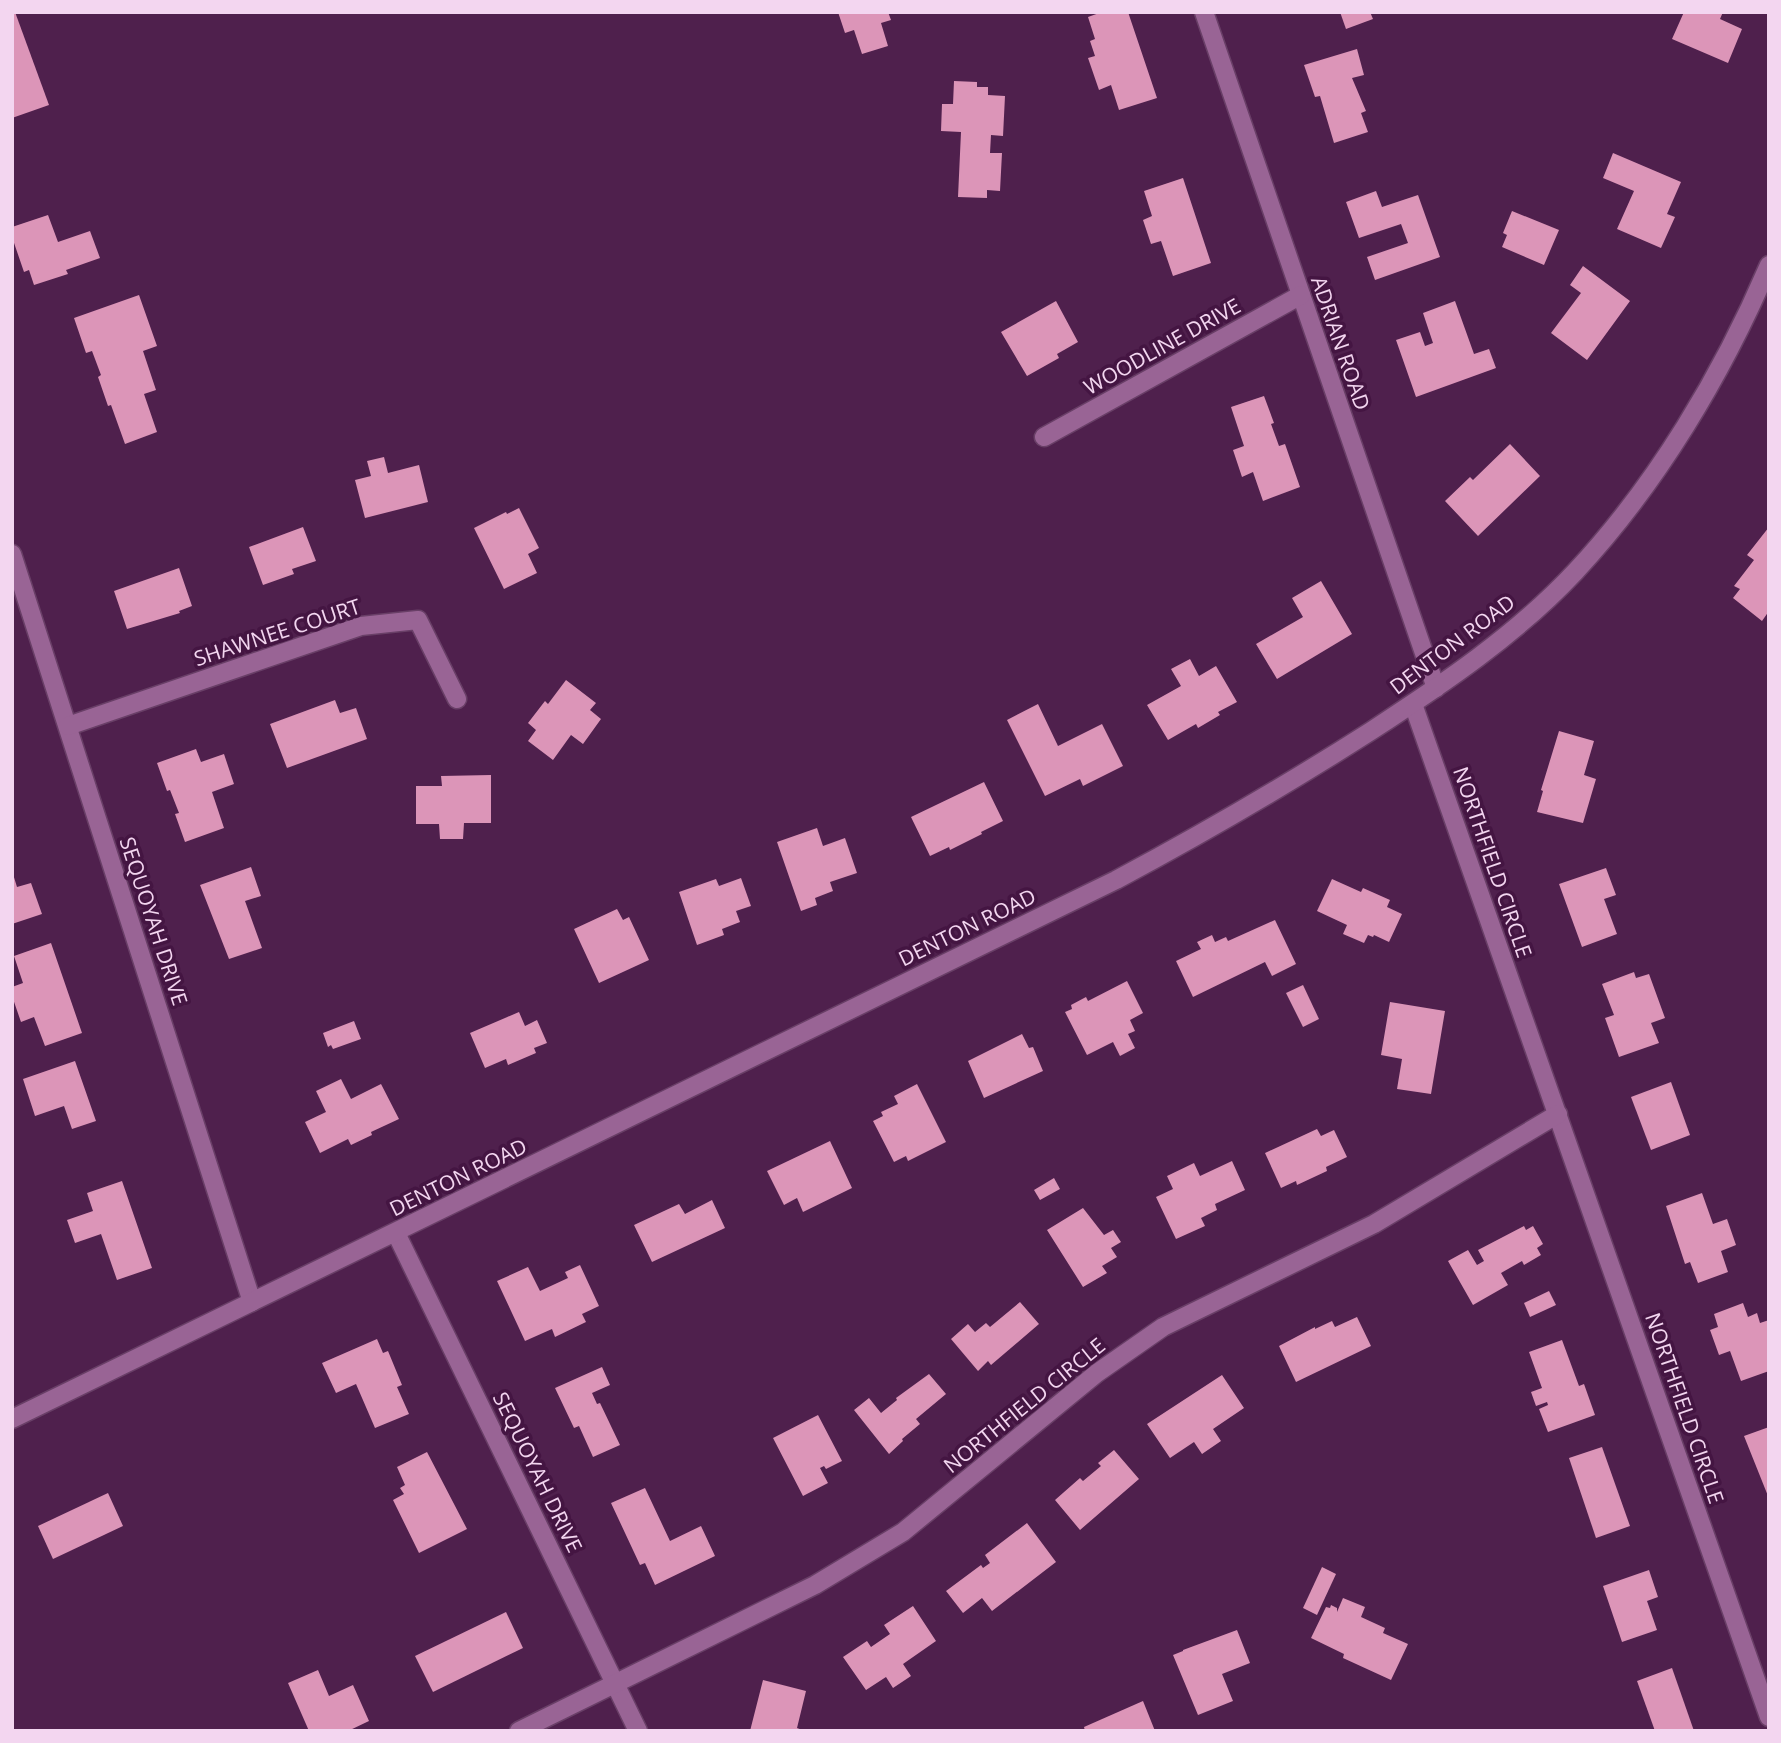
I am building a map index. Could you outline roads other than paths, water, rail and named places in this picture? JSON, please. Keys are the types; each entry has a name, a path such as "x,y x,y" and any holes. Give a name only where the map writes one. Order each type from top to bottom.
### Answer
{"street":[{"name":"ADRIAN ROAD","path":"1204,12 1436,688"},
{"name":"DENTON ROAD","path":"12,1419 1116,880 1214,828 1413,704 1531,613 1574,573 1616,524 1645,485 1704,393 1769,265"},
{"name":"WOODLINE DRIVE","path":"1044,437 1301,295"},
{"name":"SEQUOYAH DRIVE","path":"12,554 252,1302"},
{"name":"SHAWNEE COURT","path":"68,726 360,626 418,620 457,699"},
{"name":"NORTHFIELD CIRCLE","path":"1413,704 1769,1717"},
{"name":"NORTHFIELD CIRCLE","path":"519,1731 815,1585 903,1532 1097,1373 1163,1327 1374,1224 1558,1114"},
{"name":"SEQUOYAH DRIVE","path":"396,1233 638,1731"}]}
